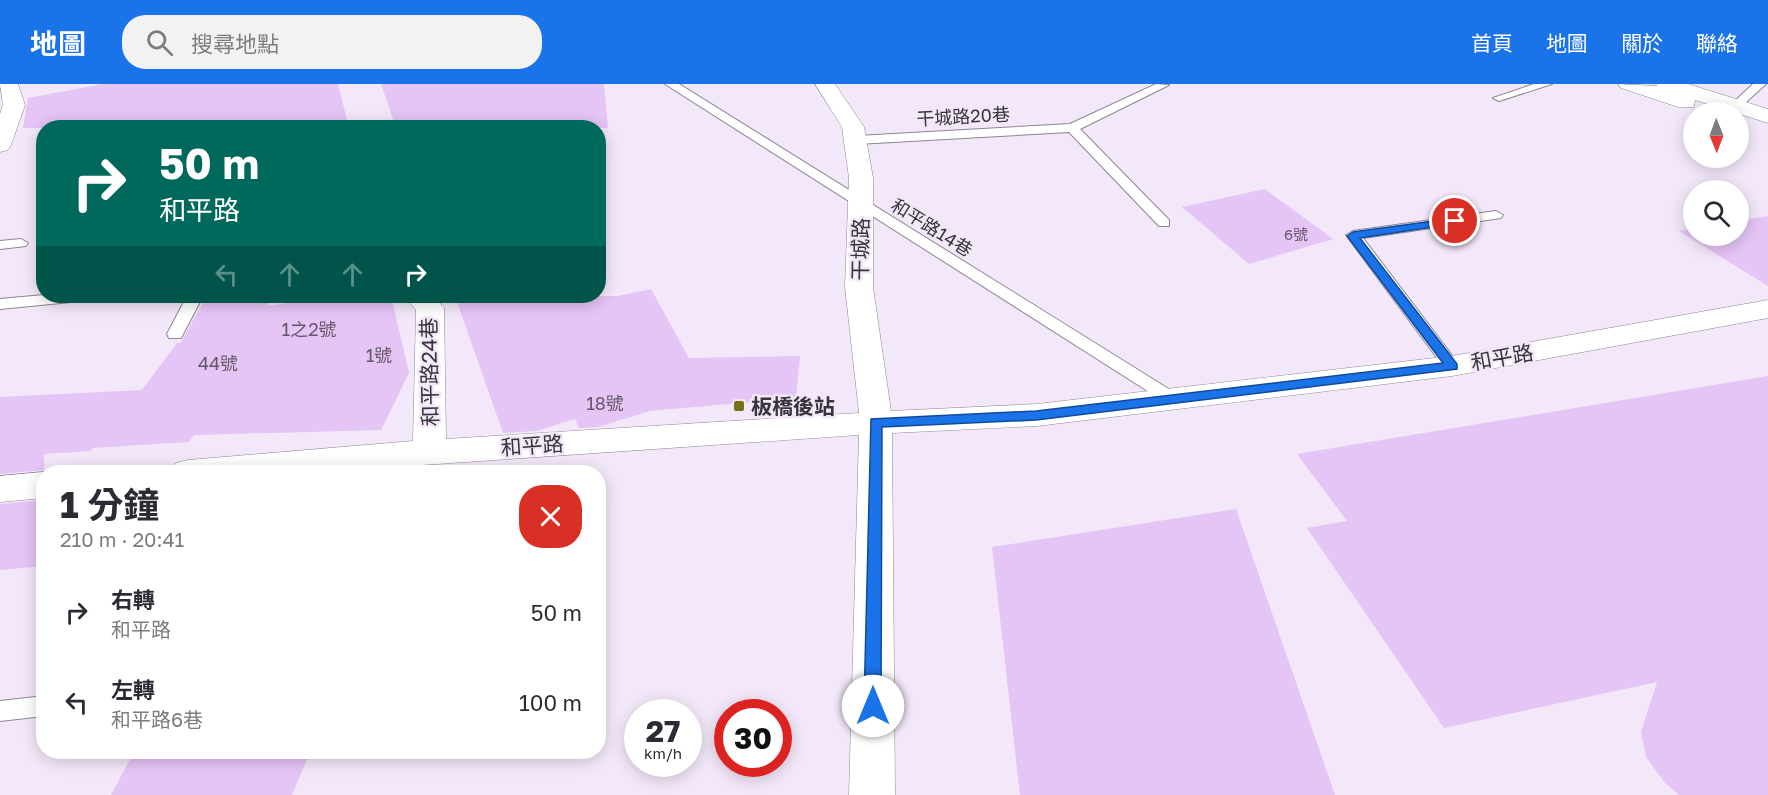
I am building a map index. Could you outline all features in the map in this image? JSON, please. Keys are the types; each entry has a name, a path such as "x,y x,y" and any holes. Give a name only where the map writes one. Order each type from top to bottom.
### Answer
{"street":[{"name":"干城路","path":"825,84 853,127 857,140 861,206 859,287 876,423"},
{"path":"1628,84 1694,102"},
{"path":"1666,84 1708,102"},
{"path":"0,145 7,99"},
{"path":"1749,114 1768,116"},
{"path":"1749,120 1768,129"},
{"name":"和平路24巷","path":"425,303 430,308 430,452"},
{"name":"和平路","path":"273,465 430,452 1036,415 1452,366 1768,309"},
{"path":"872,795 876,423"},
{"path":"0,489 36,486"}],"lane":[{"name":"和平路14巷","path":"671,84 861,206 1174,400"},
{"path":"1499,98 1546,84"},
{"path":"1741,102 1760,84"},
{"name":"干城路20巷","path":"857,140 1072,128 1163,85"},
{"path":"1072,128 1164,223"},
{"path":"1452,366 1353,236 1496,215"},
{"path":"0,245 21,243"},
{"path":"0,304 36,300"},
{"path":"175,334 191,303"},
{"path":"0,711 36,707"}],"building":[{"path":"103,84 338,84 347,120 36,120 36,128 23,128 28,98"},
{"path":"381,84 604,84 608,128 606,128 606,120 393,120"},
{"path":"1265,189 1333,239 1249,264 1182,207"},
{"path":"1768,216 1768,286 1703,246 1749,246 1749,219"},
{"path":"651,289 689,358 800,356 796,398 650,411 598,427 579,428 575,419 536,431 503,433 457,303 606,303 606,296 618,296"},
{"path":"203,303 268,303 267,306 287,303 393,303 409,373 381,430 194,435 189,442 93,448 90,451 44,454 44,465 36,465 36,471 0,474 0,397 142,390 177,343 180,343"},
{"path":"1768,376 1768,795 1679,795 1665,783 1646,757 1641,732 1657,682 1444,728 1307,528 1347,521 1297,454"},
{"path":"36,501 36,567 0,570 0,504"},
{"path":"1236,509 1335,795 1020,795 992,547"},
{"path":"130,759 307,759 292,795 111,795"}],"place":[{"name":"板橋後站","path":"739,406"}],"route":[{"path":"873,706 876,423 1036,415 1452,366 1353,236 1455,221"}]}
